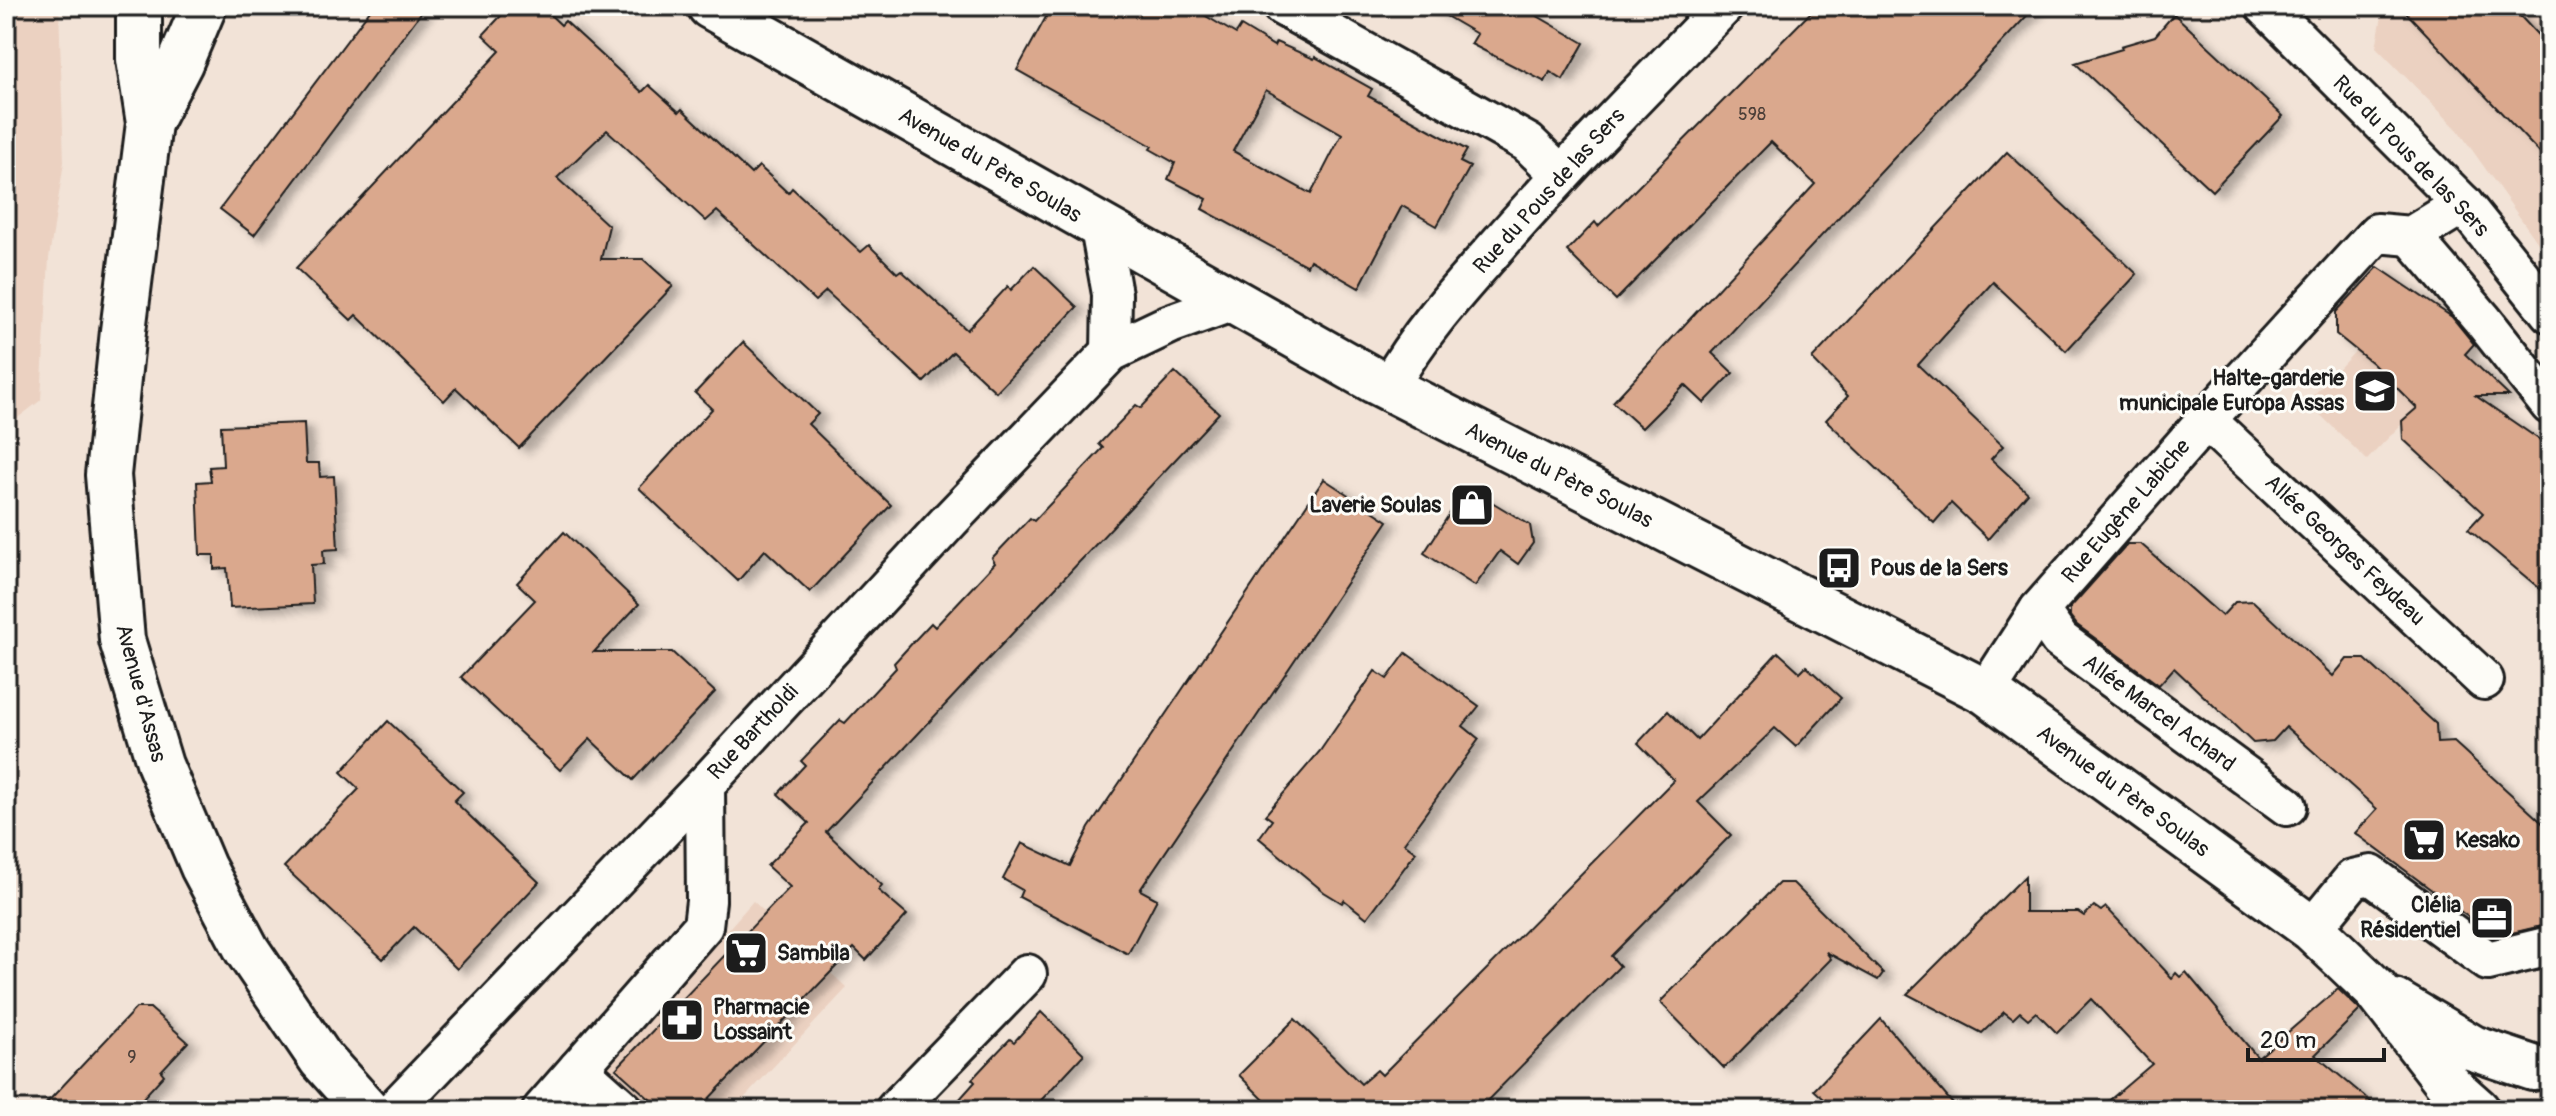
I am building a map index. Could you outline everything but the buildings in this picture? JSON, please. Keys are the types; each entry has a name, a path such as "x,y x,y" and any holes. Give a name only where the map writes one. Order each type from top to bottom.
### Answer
{"main road":[{"name":"Avenue d'Assas","path":"139,6 139,59 149,123 108,475 122,640 160,765 203,867 247,950 321,1059 367,1110"},
{"name":"Avenue d'Assas","path":"149,123 180,63 204,6"},
{"name":"Avenue du Père Soulas","path":"710,6 1388,388 1986,692 2312,929 2376,990 2451,1087 2477,1110"},
{"name":"Avenue du Père Soulas","path":"2376,990 2473,1048 2541,1064"},
{"path":"2501,1110 2515,1084 2541,1064"}],"street":[{"path":"1282,6 1528,143 1560,174"},
{"name":"Rue du Pous de las Sers","path":"1388,388 1405,357 1433,319 1560,174 1724,6"},
{"name":"Rue du Pous de las Sers","path":"2265,6 2463,204 2550,313"},
{"name":"Rue Eugène Labiche","path":"1986,692 2039,610 2206,420 2377,233 2411,236 2463,204"},
{"path":"1100,228 1112,294 1111,352"},
{"path":"2411,236 2550,405"},
{"name":"Rue Bartholdi","path":"394,1110 405,1095 705,785 950,520 1111,352 1170,324 1231,302"},
{"name":"Allée Georges Feydeau","path":"2206,420 2484,680"},
{"name":"Allée Marcel Achard","path":"2039,610 2060,640 2287,806"},
{"path":"542,1110 703,926 706,901 705,785"},
{"path":"2312,929 2353,879 2371,875 2488,961 2550,946"},
{"path":"895,1110 1027,974"},
{"path":"578,1069 624,1110"}],"shaded area":[{"path":"6,6 59,6 64,162 49,258 41,400 6,427"},
{"path":"2384,6 2550,6 2550,260 2458,130 2376,47"},
{"name":"Halte-garderie municipale Europa Assas","path":"2383,322 2444,380 2367,460 2307,402"},
{"path":"753,901 847,988 733,1110 653,1110 606,1068"}],"place":[{"name":"Halte-garderie municipale Europa Assas","path":"2375,391"},
{"name":"Laverie Soulas","path":"1472,505"},
{"name":"Pous de la Sers","path":"1839,568"},
{"name":"Kesako","path":"2424,840"},
{"name":"Clélia Résidentiel","path":"2492,918"},
{"name":"Sambila","path":"746,953"},
{"name":"Pharmacie Lossaint","path":"682,1020"}]}
